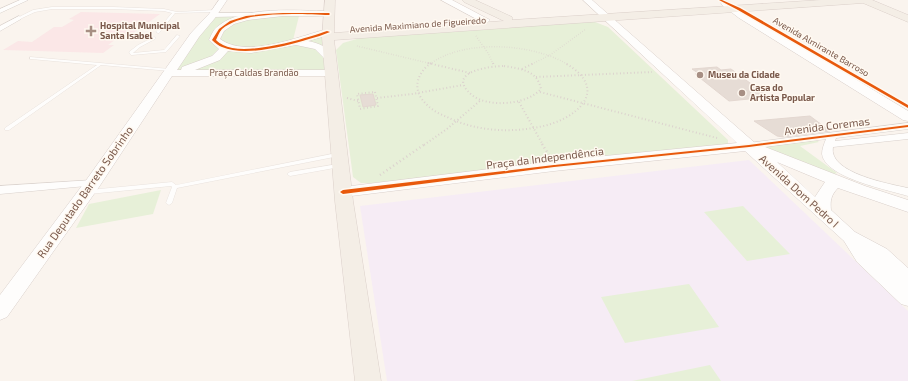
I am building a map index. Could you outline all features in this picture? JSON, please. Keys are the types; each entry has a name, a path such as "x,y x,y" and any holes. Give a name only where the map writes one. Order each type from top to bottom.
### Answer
{"main road":[{"path":"330,0 328,35 329,57 335,97 343,197 368,381"},
{"path":"467,0 508,19 604,15"},
{"path":"328,35 808,0"},
{"path":"729,5 864,0 908,19"},
{"path":"883,0 908,10"},
{"name":"Avenida Maximiano de Figueiredo","path":"328,35 508,19"}],"street":[{"path":"0,11 25,0"},
{"path":"172,72 196,34 223,0"},
{"path":"445,0 485,20"},
{"path":"587,0 752,148 841,177 908,206"},
{"name":"Avenida Almirante Barroso","path":"729,5 908,107"},
{"name":"Avenida Almirante Barroso","path":"729,5 908,117"},
{"path":"213,14 329,14"},
{"path":"213,14 224,19 214,40 226,47 253,50 328,35"},
{"path":"196,34 203,37 218,31 236,20 263,15"},
{"path":"0,28 18,18"},
{"path":"296,42 319,48 329,57"},
{"name":"Praça Caldas Brandão","path":"172,72 216,58 226,47"},
{"name":"Praça Caldas Brandão","path":"172,72 331,73"},
{"name":"Rua Deputado Barreto Sobrinho","path":"0,311 90,188 172,72"},
{"name":"Avenida Coremas","path":"752,148 831,140 908,126"},
{"name":"Avenida Coremas","path":"831,140 842,144 908,136"},
{"path":"831,140 828,157 841,177 908,192"},
{"path":"343,197 559,173 752,148"},
{"name":"Praça da Independência","path":"343,197 554,166 752,148"},
{"name":"Avenida Dom Pedro I","path":"752,148 849,236 864,257 908,298"},
{"path":"823,212 822,202 824,195 841,177"},
{"path":"0,190 90,188"},
{"name":"Avenida Dom Pedro I","path":"849,236 880,254 908,279"}],"lane":[{"path":"18,18 34,11 52,8 113,8 213,14"},
{"path":"158,32 174,12"},
{"path":"154,38 139,46 131,52 132,54 165,51 178,36"},
{"path":"31,58 172,72"},
{"path":"8,129 99,65"},
{"path":"90,188 167,184 172,184 175,187 340,160"},
{"path":"290,174 340,160"},
{"path":"169,203 175,187"}],"path":[{"path":"522,70 550,56 588,28"},
{"path":"475,36 494,66"},
{"path":"352,45 470,73"},
{"path":"484,48 510,48 530,50 550,56 574,68 582,75 588,87 588,97 580,110 563,120 532,128 508,130 478,127 456,121 432,110 421,98 416,86 418,76 430,64 437,59 453,53 484,48"},
{"path":"540,92 540,82 536,77 522,70 494,66 485,67 470,73 466,77 463,85 466,91 472,96 481,100 500,103 519,102 528,100 540,92 719,138"},
{"path":"536,77 655,72 649,67"},
{"path":"377,98 419,93 463,85"},
{"path":"375,92 378,106 360,108 358,100 357,94 375,92"},
{"path":"346,104 345,97 358,100"},
{"path":"377,177 456,121 481,100"},
{"path":"519,102 554,166"}],"shaded area":[{"name":"Hospital Municipal Santa Isabel","path":"81,12 160,14 149,22 141,22 132,28 140,28 129,36 120,36 108,45 114,45 103,53 3,50 18,41 32,42 54,27 62,27 74,20 69,19"},
{"path":"749,160 908,311 908,381 387,381 360,206"}],"green space":[{"path":"212,16 299,16 293,40 322,36 326,70 168,73"},
{"path":"595,22 608,27 728,140 726,146 373,183 361,183 353,177 336,50 343,43 360,38"},
{"path":"815,139 819,142 800,146 837,173 829,176 773,153 764,146"},
{"path":"161,190 153,214 76,228 89,204"},
{"path":"743,206 790,254 747,261 704,212"},
{"path":"689,284 719,327 625,343 601,297"},
{"path":"710,365 721,381 632,381"}],"building":[{"path":"717,67 721,70 731,69 769,97 729,101 695,74 698,73 692,69"},
{"path":"373,94 376,105 363,107 360,95"},
{"path":"810,116 830,131 783,137 777,136 754,121"}],"cycle path":[{"path":"720,0 739,9 908,107"},
{"path":"328,32 269,48 251,50 236,50 223,47 214,40 220,29 231,22 246,17 283,14 329,14"},
{"path":"343,192 554,166 749,146 908,126"}],"place":[{"name":"Hospital Municipal Santa Isabel","path":"91,31"},
{"name":"Museu da Cidade","path":"700,75"},
{"name":"Casa do Artista Popular","path":"742,93"}]}
